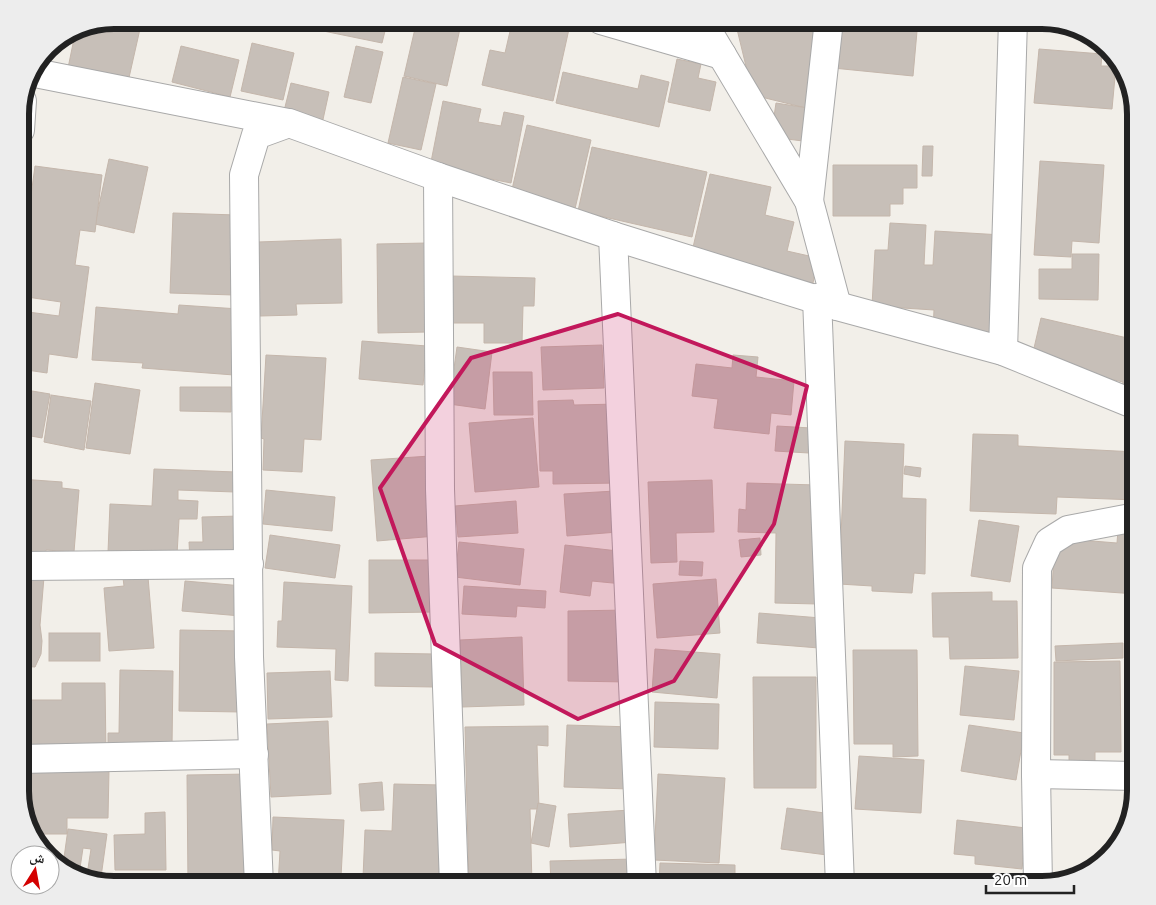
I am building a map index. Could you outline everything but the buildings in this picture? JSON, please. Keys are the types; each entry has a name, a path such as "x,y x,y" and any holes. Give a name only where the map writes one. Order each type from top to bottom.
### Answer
{"street":[{"path":"632,29 722,55"},
{"path":"706,29 809,201"},
{"path":"829,29 809,201 827,302 840,876"},
{"path":"1003,351 1013,29"},
{"path":"38,74 289,123 438,178 613,236 827,302 1003,351 1127,401"},
{"path":"259,876 249,657 244,174 256,135 289,123"},
{"path":"438,178 440,489 454,876"},
{"path":"613,236 642,876"},
{"path":"1038,876 1036,774 1037,568 1049,542 1068,530 1127,519"},
{"path":"29,566 248,564"},
{"path":"29,758 254,754"},
{"path":"1036,774 1127,776"}],"highlighted area":[{"path":"618,314 807,386 774,524 674,681 578,719 435,644 380,488 471,358"}]}
